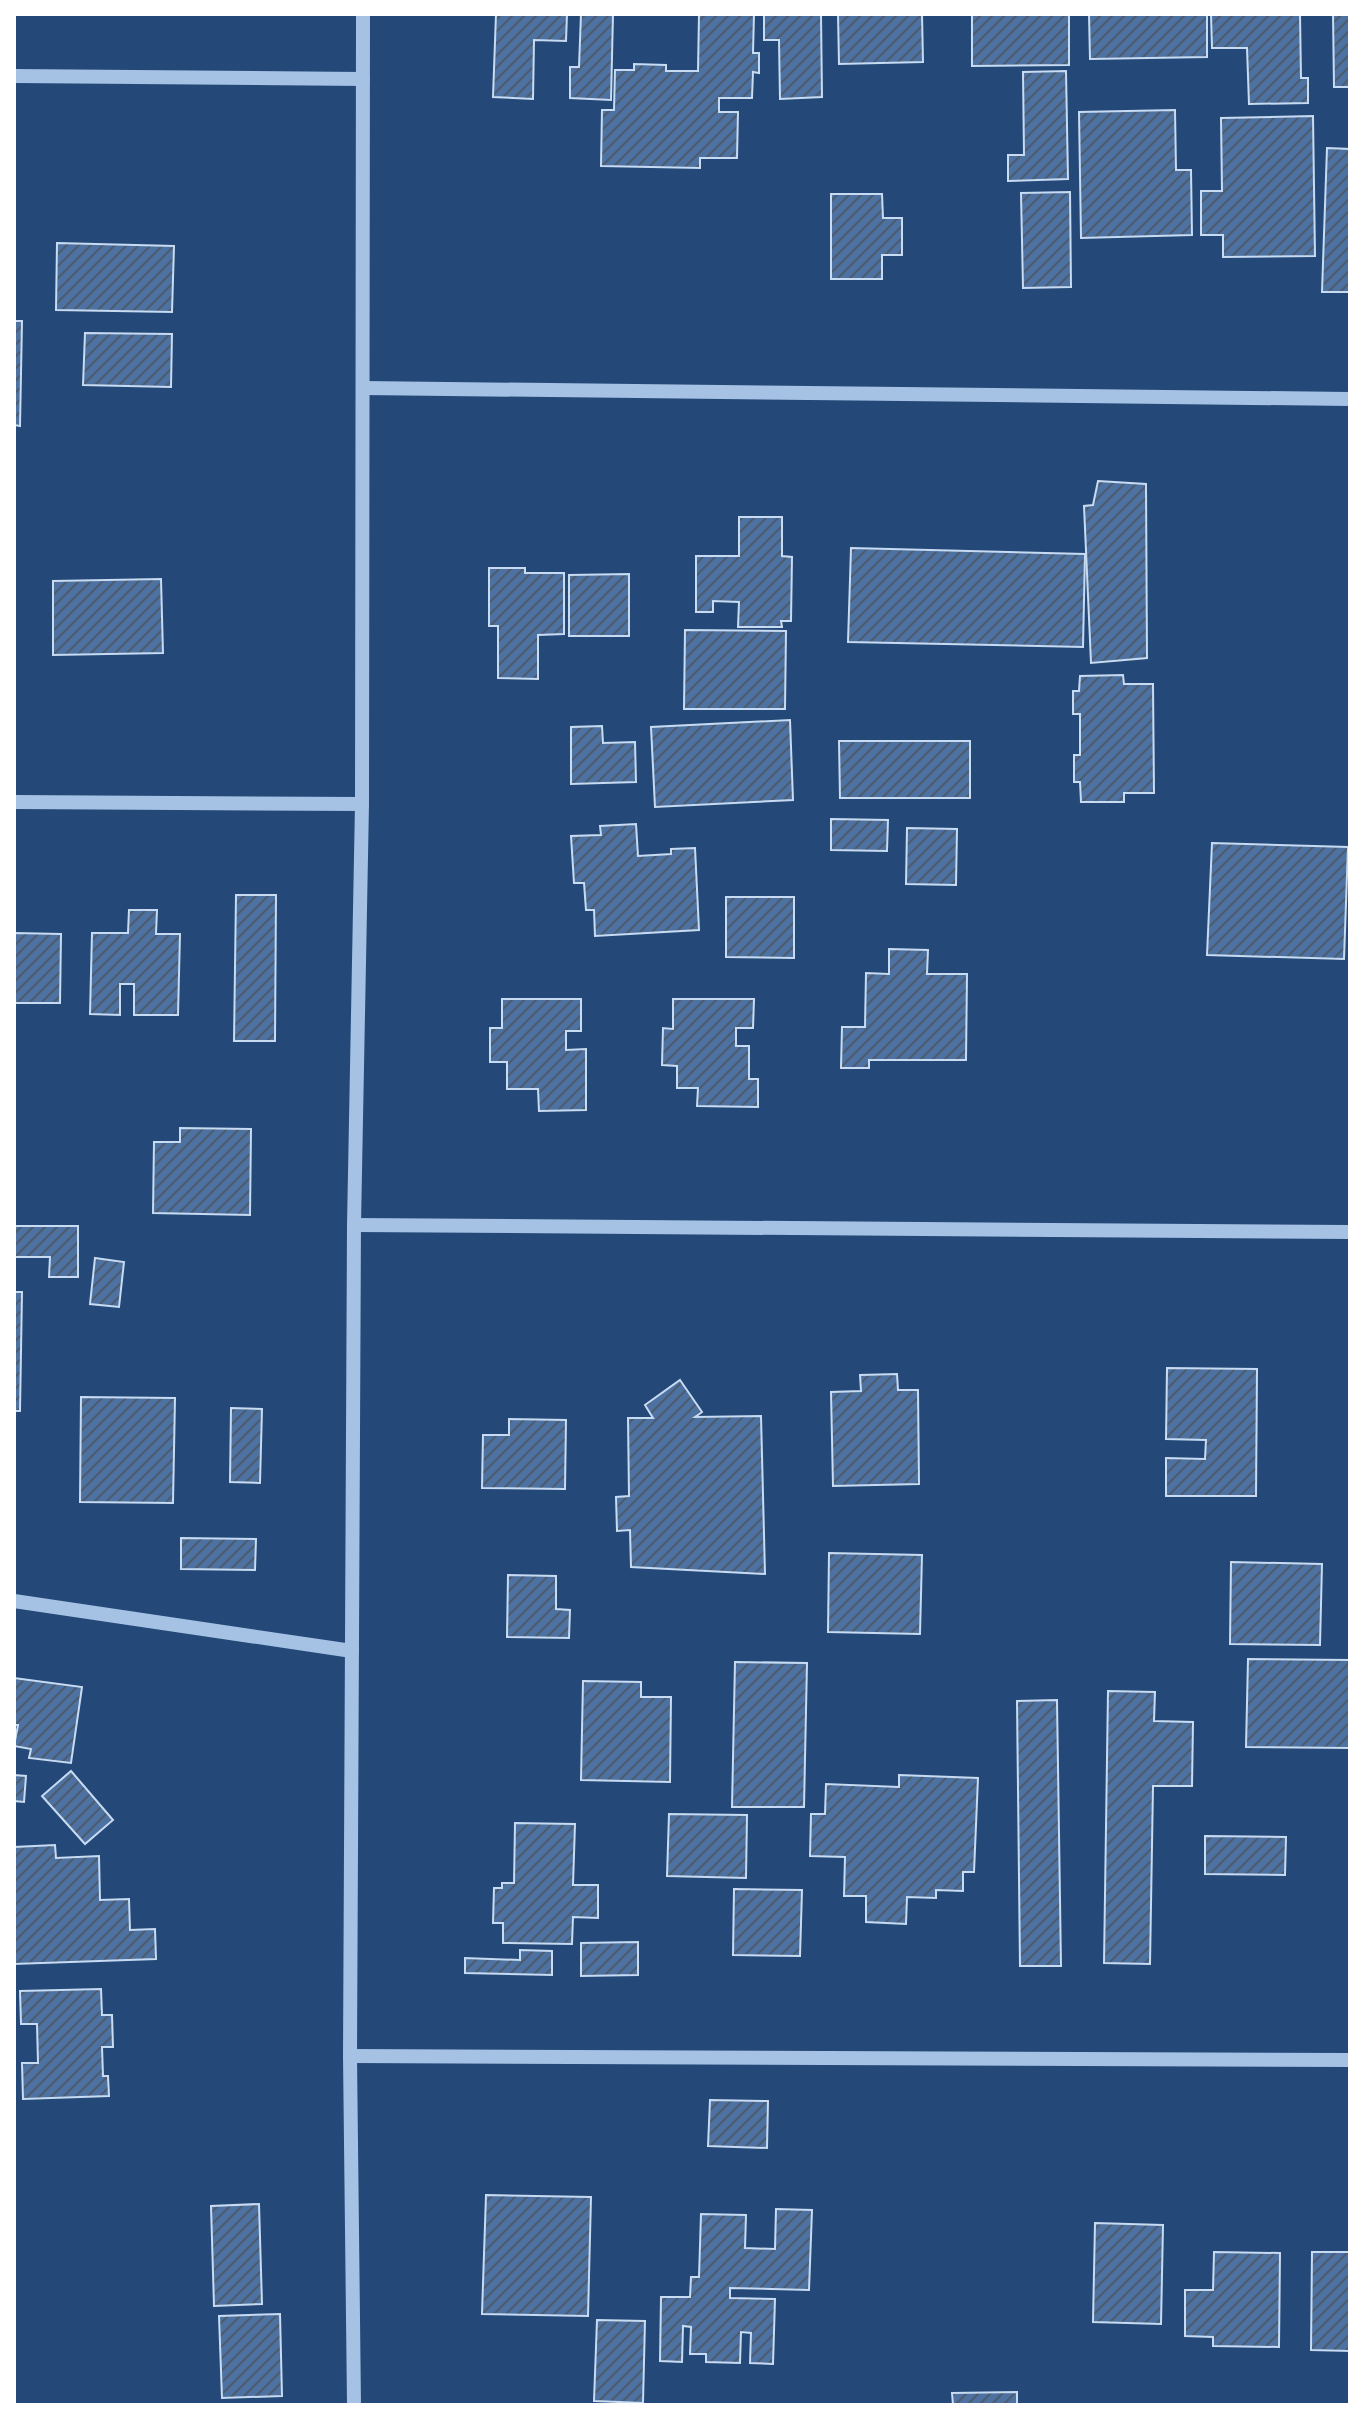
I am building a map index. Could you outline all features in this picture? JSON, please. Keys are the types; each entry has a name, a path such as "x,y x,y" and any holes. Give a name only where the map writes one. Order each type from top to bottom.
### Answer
{"street":[{"path":"354,2405 350,2056 354,1225 362,804 363,14"},
{"path":"14,76 363,79"},
{"path":"363,388 1350,399"},
{"path":"14,802 362,804"},
{"path":"354,1225 1350,1232"},
{"path":"14,1601 352,1651"},
{"path":"350,2056 1350,2060"}],"building":[{"path":"496,14 567,14 566,41 534,40 533,99 493,97"},
{"path":"581,14 613,14 611,100 570,98 570,67 579,67"},
{"path":"699,14 754,14 753,53 759,53 759,73 753,72 752,98 719,98 719,112 738,112 737,158 700,158 700,168 601,166 602,110 614,110 615,70 634,70 634,64 666,65 666,71 698,71"},
{"path":"764,14 821,14 822,97 780,99 779,40 764,40"},
{"path":"838,14 922,14 923,62 839,64"},
{"path":"972,14 1069,14 1069,65 972,66"},
{"path":"1089,14 1207,14 1207,57 1090,59"},
{"path":"1211,14 1300,14 1301,78 1308,78 1308,103 1249,104 1247,48 1212,48"},
{"path":"1333,14 1350,14 1350,87 1334,87"},
{"path":"1066,71 1068,179 1008,181 1008,155 1024,155 1023,72"},
{"path":"1175,110 1176,170 1191,170 1192,235 1081,238 1079,112"},
{"path":"1313,116 1315,256 1223,257 1223,235 1201,235 1201,191 1222,191 1221,118"},
{"path":"1327,148 1350,149 1350,292 1322,292"},
{"path":"1070,192 1071,287 1023,288 1021,193"},
{"path":"831,194 882,194 883,218 902,218 902,255 882,255 882,279 831,279"},
{"path":"57,243 174,246 172,312 56,310"},
{"path":"14,321 22,321 20,426 14,425"},
{"path":"85,333 172,334 171,387 83,385"},
{"path":"1098,481 1146,484 1147,658 1091,663 1084,506 1093,505"},
{"path":"739,517 782,517 782,556 792,557 791,621 781,621 782,627 738,627 739,602 713,601 713,612 696,612 696,556 739,556"},
{"path":"851,548 1085,554 1083,647 848,642"},
{"path":"489,568 525,568 525,573 564,573 564,634 538,635 538,679 498,678 498,626 489,626"},
{"path":"629,574 629,636 569,636 569,575"},
{"path":"161,579 163,653 53,655 53,581"},
{"path":"685,630 786,631 785,709 684,709"},
{"path":"1123,675 1124,684 1153,684 1154,793 1124,793 1124,802 1081,802 1080,782 1074,782 1074,755 1080,755 1080,714 1073,714 1073,691 1079,691 1080,676"},
{"path":"790,720 793,800 655,807 651,727"},
{"path":"602,726 603,743 635,742 636,782 571,784 571,727"},
{"path":"839,741 970,741 970,798 840,798"},
{"path":"831,819 888,820 887,851 831,850"},
{"path":"636,824 638,856 671,854 671,849 695,848 699,930 595,936 594,910 586,910 584,883 574,883 571,836 601,835 600,826"},
{"path":"907,828 957,829 956,885 906,884"},
{"path":"1212,843 1348,847 1344,959 1207,955"},
{"path":"236,895 276,895 275,1041 234,1041"},
{"path":"726,897 794,897 794,958 726,957"},
{"path":"129,910 157,910 156,934 180,934 178,1015 134,1015 134,984 120,984 120,1015 90,1014 92,933 128,933"},
{"path":"15,933 61,934 60,1003 14,1003"},
{"path":"889,949 928,950 927,974 967,974 966,1060 869,1060 869,1068 841,1068 842,1027 865,1027 866,973 889,974"},
{"path":"502,999 581,999 581,1031 566,1031 566,1050 586,1049 586,1110 539,1111 538,1089 507,1089 507,1062 490,1062 490,1028 502,1028"},
{"path":"673,999 754,999 753,1028 736,1028 736,1046 749,1046 749,1079 758,1079 758,1107 697,1106 698,1088 677,1088 677,1066 662,1065 663,1028 673,1029"},
{"path":"180,1128 251,1129 250,1215 153,1213 154,1142 180,1142"},
{"path":"14,1226 78,1226 78,1277 49,1277 50,1257 14,1257"},
{"path":"95,1258 124,1262 119,1307 90,1304"},
{"path":"14,1292 22,1292 20,1411 14,1411"},
{"path":"1167,1368 1257,1369 1256,1496 1166,1496 1166,1458 1205,1459 1206,1440 1166,1439"},
{"path":"897,1374 898,1390 918,1390 919,1484 833,1486 831,1392 861,1391 860,1375"},
{"path":"680,1380 702,1412 695,1417 761,1416 765,1574 631,1567 630,1530 617,1531 616,1497 629,1496 628,1418 653,1418 645,1405"},
{"path":"81,1397 175,1398 173,1503 80,1502"},
{"path":"231,1408 262,1409 260,1483 230,1482"},
{"path":"509,1419 566,1420 565,1489 482,1488 483,1435 509,1435"},
{"path":"181,1538 256,1539 255,1570 181,1569"},
{"path":"829,1553 922,1555 920,1634 828,1632"},
{"path":"1231,1562 1322,1564 1320,1645 1230,1644"},
{"path":"508,1575 556,1576 556,1609 570,1610 569,1638 507,1637"},
{"path":"1248,1659 1350,1660 1350,1748 1246,1747"},
{"path":"735,1662 807,1663 804,1807 732,1807"},
{"path":"14,1678 82,1687 71,1763 29,1758 31,1749 14,1746 18,1725 14,1725"},
{"path":"583,1681 641,1682 641,1697 671,1697 670,1782 581,1780"},
{"path":"1108,1691 1155,1692 1154,1721 1193,1722 1192,1786 1153,1786 1150,1964 1104,1963"},
{"path":"1057,1700 1061,1966 1020,1966 1017,1701"},
{"path":"71,1771 113,1820 85,1844 42,1796"},
{"path":"14,1775 26,1776 24,1802 14,1801"},
{"path":"899,1775 978,1778 974,1872 963,1872 963,1891 936,1890 936,1898 907,1897 906,1924 866,1922 866,1896 844,1896 845,1857 810,1856 811,1814 825,1814 826,1784 899,1787"},
{"path":"669,1814 747,1815 746,1878 667,1876"},
{"path":"515,1823 575,1824 573,1885 598,1885 598,1918 573,1917 572,1944 503,1943 503,1923 493,1923 494,1888 502,1888 502,1883 514,1883"},
{"path":"1205,1836 1286,1837 1285,1875 1205,1874"},
{"path":"55,1845 56,1858 99,1856 100,1900 129,1899 130,1930 155,1929 156,1959 14,1964 14,1847"},
{"path":"734,1889 802,1890 800,1956 733,1955"},
{"path":"638,1942 638,1975 581,1976 581,1943"},
{"path":"520,1950 552,1951 552,1975 465,1973 465,1958 520,1960"},
{"path":"101,1989 102,2015 112,2015 113,2047 102,2047 103,2076 108,2076 109,2096 23,2099 22,2063 38,2063 37,2024 21,2024 20,1991"},
{"path":"710,2100 768,2101 767,2148 708,2146"},
{"path":"486,2195 591,2197 588,2316 482,2314"},
{"path":"259,2204 262,2304 214,2306 211,2206"},
{"path":"776,2209 812,2210 809,2290 730,2288 730,2298 775,2299 773,2364 750,2363 751,2333 741,2332 740,2363 706,2362 706,2354 690,2354 691,2327 683,2326 682,2362 660,2361 661,2297 690,2297 691,2277 699,2277 701,2214 746,2215 745,2248 775,2249"},
{"path":"1095,2223 1163,2225 1161,2324 1093,2322"},
{"path":"1214,2252 1280,2253 1279,2347 1213,2346 1213,2337 1185,2336 1185,2290 1213,2290"},
{"path":"1312,2252 1350,2252 1350,2351 1311,2350"},
{"path":"280,2314 282,2396 222,2398 219,2316"},
{"path":"597,2320 645,2321 643,2403 594,2401"},
{"path":"1017,2392 1017,2405 953,2405 952,2393"}]}
